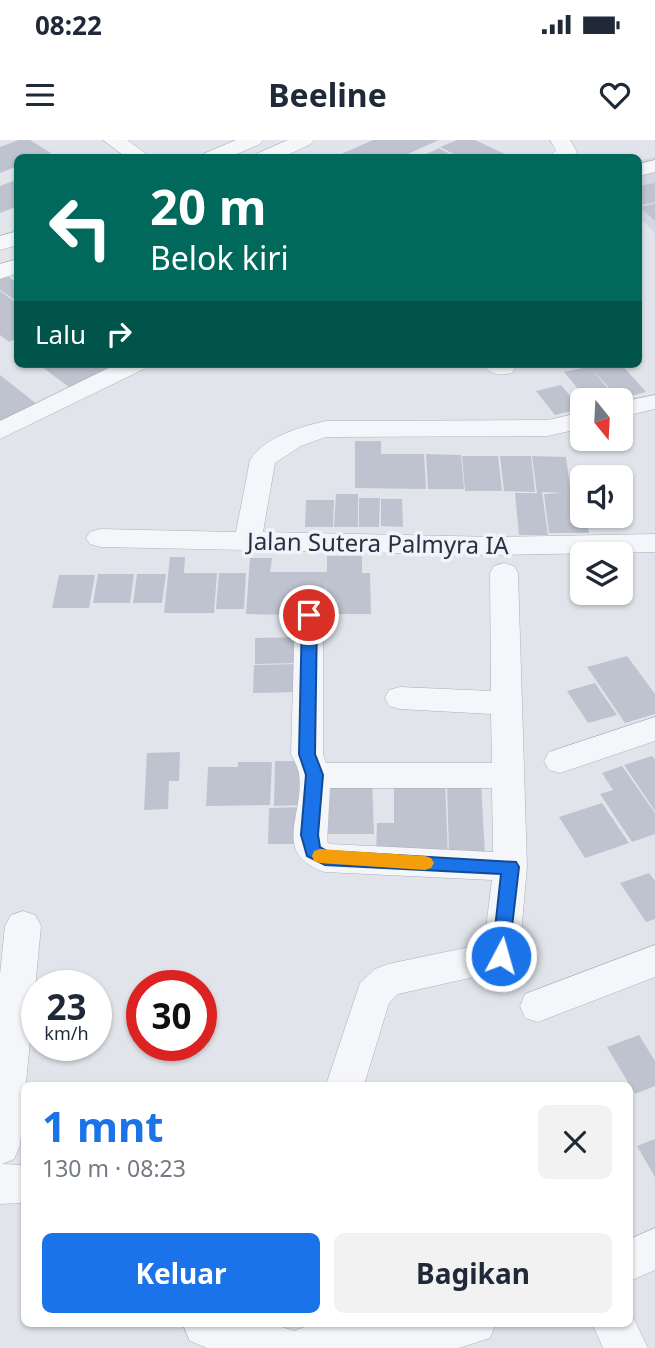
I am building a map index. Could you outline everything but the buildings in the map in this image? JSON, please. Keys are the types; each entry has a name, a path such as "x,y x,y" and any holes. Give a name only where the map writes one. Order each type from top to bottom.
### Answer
{"street":[{"path":"113,140 136,154"},
{"path":"220,154 253,140"},
{"path":"272,154 304,140"},
{"path":"0,431 128,368"},
{"path":"634,407 655,402"},
{"path":"248,542 263,460 287,441 307,433 326,429 548,428 570,423"},
{"name":"Jalan Sutera Palmyra IA","path":"100,538 497,545 655,543"},
{"path":"346,1082 373,994 388,980 501,956 510,867 504,573"},
{"path":"309,615 307,754 314,775 310,844 313,852 325,858 510,867"},
{"path":"400,698 507,703"},
{"path":"560,761 655,729"},
{"path":"314,775 508,776"},
{"path":"0,1146 23,926"},
{"path":"538,1006 655,961"},
{"path":"0,1184 21,1184"},
{"path":"633,1259 655,1250"},
{"path":"307,1348 385,1343 457,1327"},
{"path":"615,1327 626,1348"},
{"path":"203,1332 282,1348"}],"shaded area":[{"path":"655,157 655,233 642,220 642,159"}],"slow traffic":[{"path":"320,856 425,863"}],"route":[{"path":"309,615 307,754 314,775 309,835 313,852 325,858 510,867 501,956"}]}
